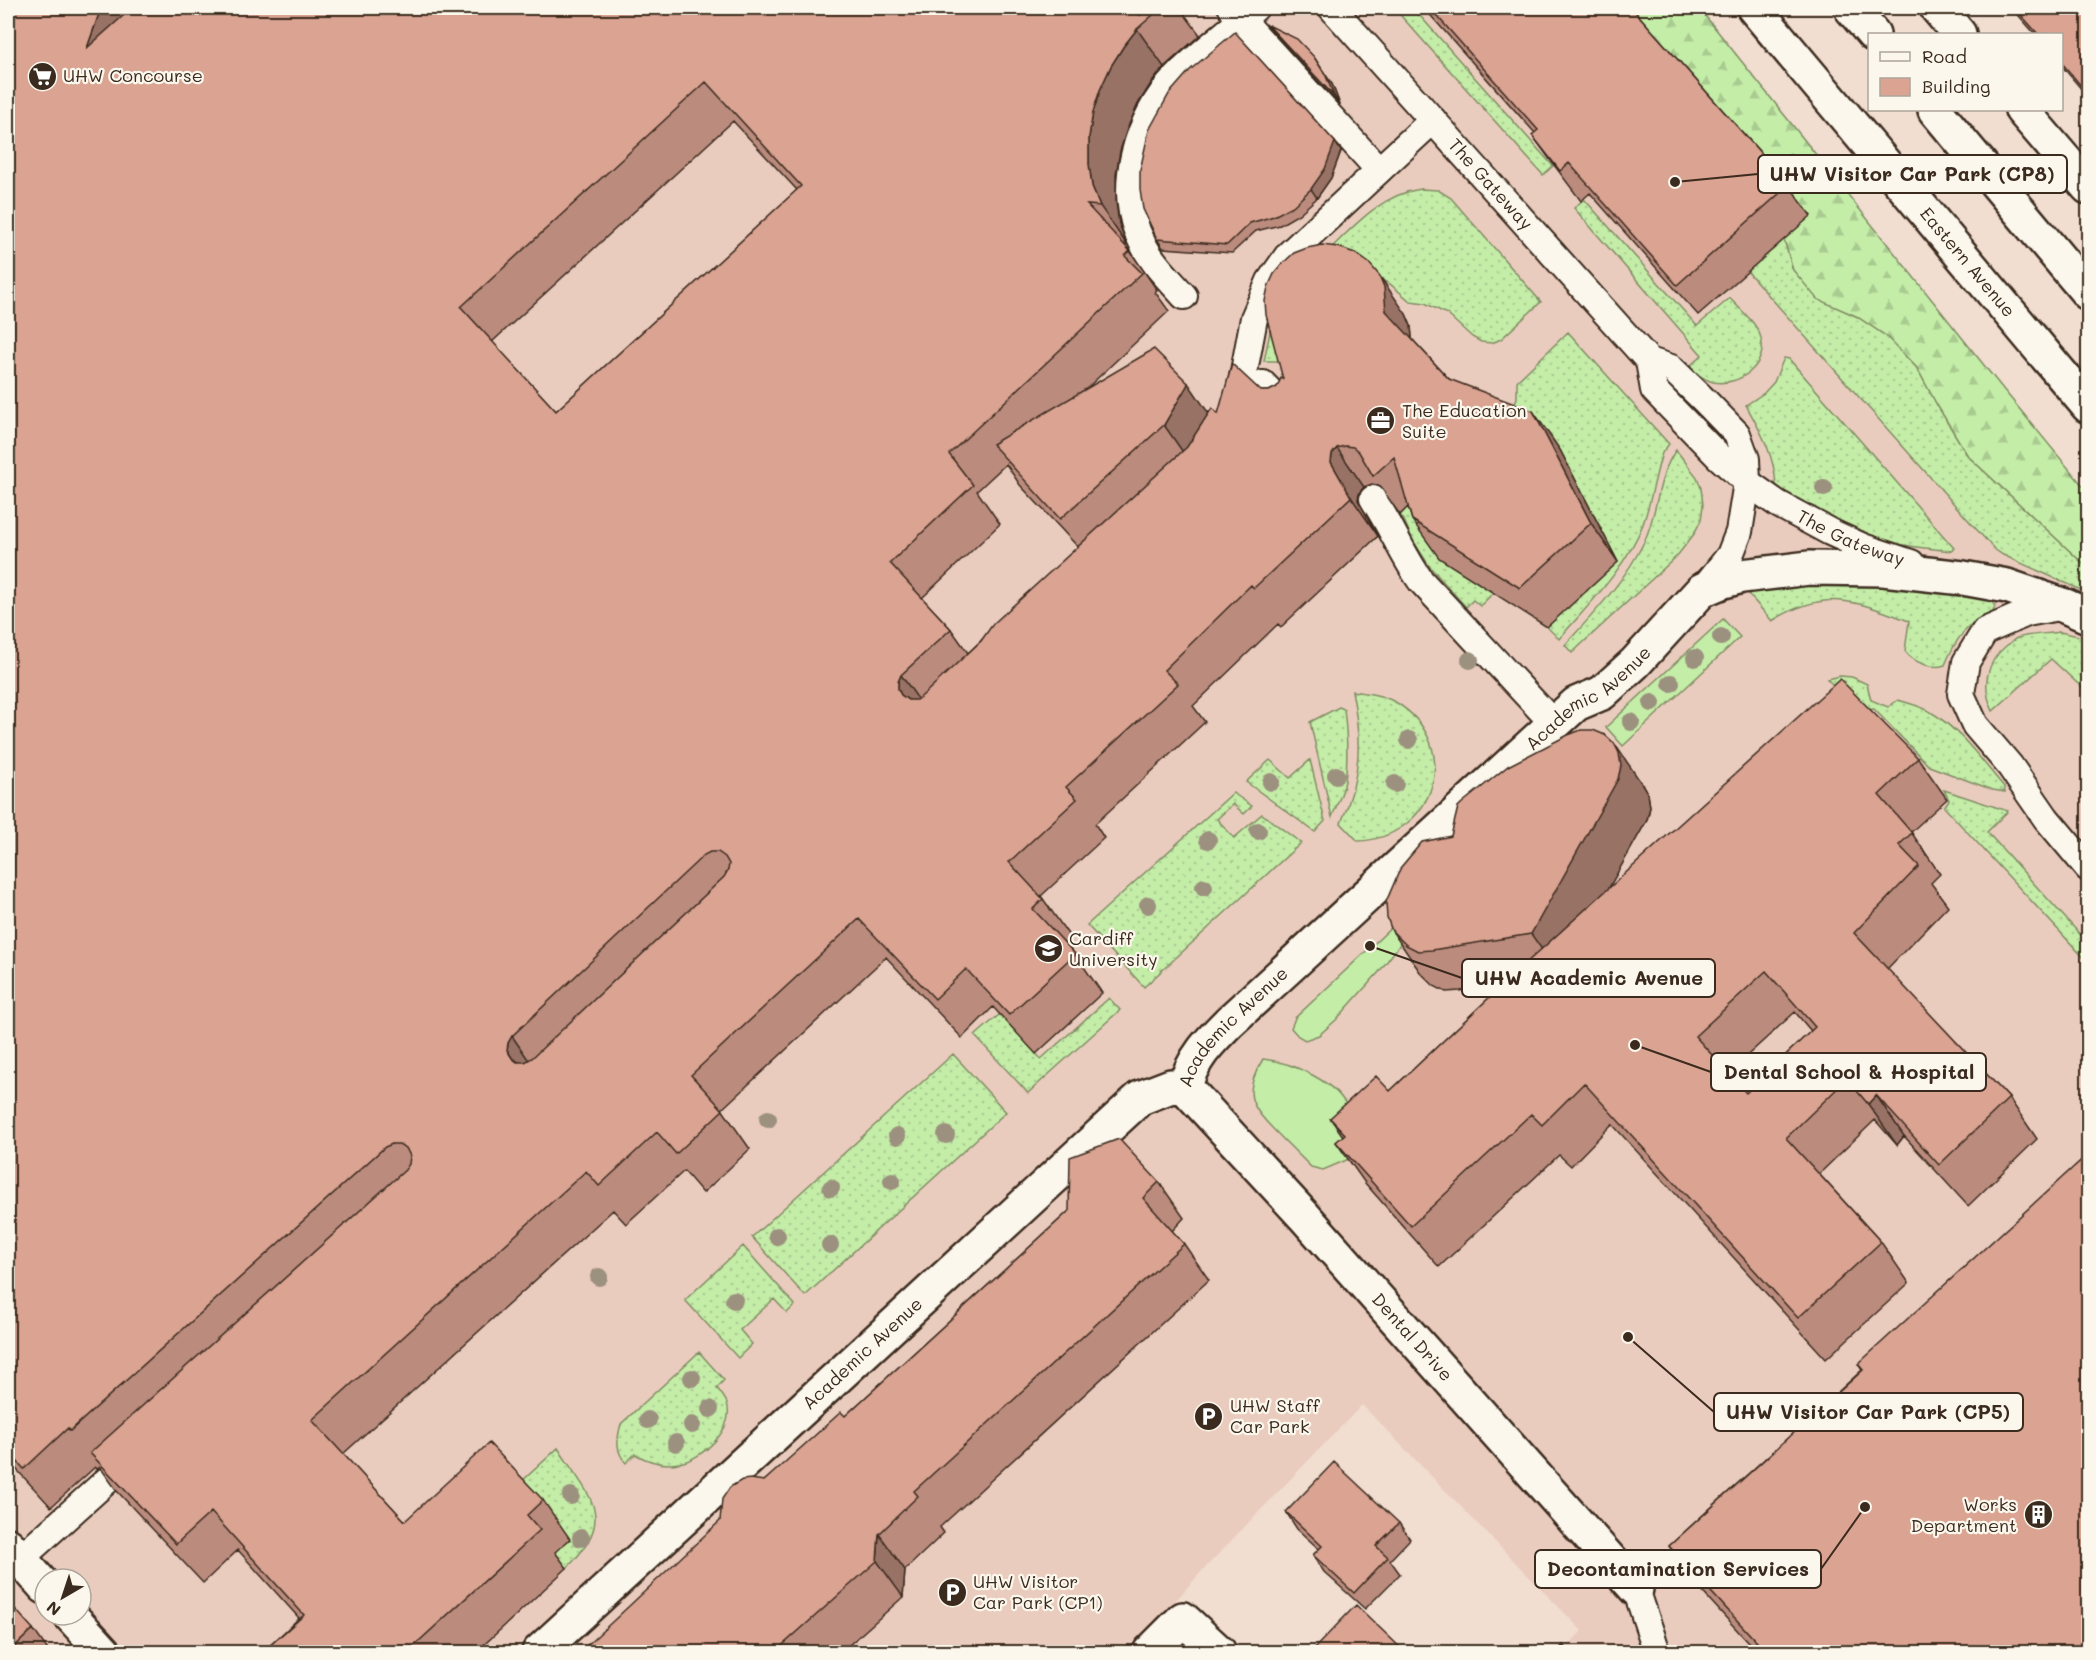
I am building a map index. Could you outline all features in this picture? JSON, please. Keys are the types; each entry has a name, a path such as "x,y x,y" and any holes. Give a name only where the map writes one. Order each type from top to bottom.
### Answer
{"main road":[{"name":"Eastern Avenue","path":"1754,8 2088,406"},
{"path":"1851,8 1872,33"},
{"path":"1937,8 1958,33"},
{"path":"1936,111 2088,293"},
{"path":"2023,111 2088,188"},
{"name":"Academic Avenue","path":"538,1653 1140,1098 1171,1086 1185,1088 1188,1074 1198,1055 1210,1041 1576,704 1602,693 1635,663 1702,590 1742,576 1809,568 1882,569 1963,578 2007,586 2077,611"},
{"name":"Dental Drive","path":"1185,1088 1304,1216 1636,1589"},
{"path":"14,1552 33,1573"},
{"path":"1150,1653 1183,1619 1219,1653"},
{"path":"81,1627 104,1653"}],"lane":[{"name":"The Gateway","path":"1332,8 1649,362 1671,368 1737,434 1746,459 1747,482 1739,532 1730,555 1702,590"},
{"path":"1184,296 1154,262 1141,241 1130,197 1130,179 1145,124 1157,100 1176,76 1243,12 1379,170"},
{"path":"1228,433 1238,404 1254,318 1269,281 1289,254 1433,120"},
{"path":"1263,384 1293,415"},
{"name":"The Gateway","path":"1747,482 1778,504 1863,547 1963,578"},
{"path":"1373,499 1388,520 1410,565 1421,581 1554,724"},
{"path":"2077,611 2027,613 1985,631 1966,662 1961,694 1975,725 2010,766 2046,818 2088,868"},
{"path":"14,1552 148,1444"},
{"path":"1636,1589 1657,1653"}],"shaded area":[{"name":"Cardiff University","path":"8,8 1656,8 2088,512 2088,1652 1562,1652 1582,1631 1362,1405 1203,1570 1130,1652 8,1652"}],"green space":[{"path":"1394,8 1413,8 1553,166 1543,175"},
{"path":"1626,8 1699,8 2088,492 2088,568 1968,456 1917,368 1886,336 1856,316 1817,299 1793,270 1784,239 1810,216"},
{"path":"1421,189 1438,190 1451,198 1541,302 1501,339 1492,343 1481,342 1472,337 1447,314 1425,303 1410,301 1390,284 1325,254 1368,213 1393,197"},
{"path":"1584,199 1697,326 1730,298 1758,330 1762,346 1757,364 1742,377 1723,383 1706,380 1688,368 1702,355 1574,208"},
{"path":"1784,239 1793,270 1817,298 1856,316 1886,336 1917,368 1968,456 2088,568 2088,593 1994,549 1747,271"},
{"path":"1271,327 1284,361 1264,361"},
{"path":"1568,332 1669,444 1662,453 1643,524 1627,556 1606,585 1559,639 1547,627 1504,427 1517,398 1517,381"},
{"path":"1784,358 1789,359 1954,548 1952,551 1908,546 1877,539 1833,519 1776,487 1770,455 1746,405 1764,393 1774,382"},
{"path":"1676,450 1697,477 1701,488 1703,505 1701,520 1694,534 1677,556 1572,653 1565,645 1598,609 1628,570 1644,542 1665,471"},
{"path":"1406,468 1438,556 1493,593 1480,606 1473,600 1466,607 1430,567 1412,539 1404,520 1382,490"},
{"path":"1826,579 1961,594 1991,601 1995,606 1993,612 1963,633 1953,647 1945,665 1928,666 1917,662 1905,651 1909,621 1855,603 1824,601 1808,604 1772,621 1744,589"},
{"path":"1723,619 1740,637 1623,746 1606,727"},
{"path":"2060,632 2088,638 2088,693 2051,659 1993,711 1987,694 1987,685 1990,668 1999,653 2017,638"},
{"path":"1840,676 1852,677 1867,684 1871,700 1888,707 1898,700 1929,711 1940,718 1970,746 2004,787 2005,792 1993,790 1929,766 1874,709 1859,711 1827,679"},
{"path":"1352,691 1392,700 1418,721 1430,742 1435,765 1432,787 1422,807 1406,824 1384,836 1358,841 1341,823 1353,790 1358,758 1357,726"},
{"path":"1339,707 1344,709 1347,767 1344,786 1332,817 1310,722"},
{"path":"1270,760 1290,778 1310,760 1325,821 1315,832 1246,782"},
{"path":"1944,790 2008,811 1987,832 2088,943 2088,962 1944,807 1949,800"},
{"path":"1233,793 1252,806 1244,814 1233,804 1217,819 1234,838 1262,814 1301,843 1144,987 1087,925"},
{"path":"1410,910 1407,935 1379,972 1336,1020 1319,1035 1305,1040 1298,1036 1291,1028 1295,1018"},
{"path":"1109,998 1120,1010 1028,1093 975,1036 1000,1014 1041,1059"},
{"path":"953,1054 1006,1112 805,1296 752,1237"},
{"path":"1263,1059 1287,1064 1313,1075 1335,1091 1344,1101 1350,1115 1349,1159 1323,1170 1311,1167 1260,1115 1252,1099 1251,1091 1256,1071"},
{"path":"743,1246 795,1305 787,1313 774,1299 740,1330 752,1344 738,1358 685,1300"},
{"path":"699,1352 724,1380 717,1388 727,1403 728,1413 722,1432 698,1456 679,1463 662,1464 635,1454 626,1463 620,1454 618,1444 621,1424"},
{"path":"558,1448 588,1495 594,1508 595,1521 592,1534 583,1550 567,1568 554,1554 519,1484"}],"building":[{"path":"8,8 101,8 87,48 132,8 1133,8 1140,15 1153,8 1161,8 1137,29 1111,66 1093,112 1089,137 1092,186 1100,206 1087,205 1130,251 1125,256 1142,273 949,454 973,485 890,563 951,629 901,675 898,689 901,695 908,700 916,700 922,696 981,641 993,624 1187,447 1212,408 1218,414 1232,364 1261,391 1269,391 1277,387 1281,378 1283,379 1266,315 1265,301 1268,287 1274,274 1283,263 1294,253 1307,248 1322,245 1338,247 1355,253 1369,263 1379,275 1384,287 1386,311 1449,379 1533,411 1591,523 1520,588 1412,520 1394,457 1373,476 1359,452 1353,447 1337,448 1332,454 1331,462 1351,497 1254,588 1251,585 1164,670 1178,684 1066,787 1077,799 1009,862 1043,899 1033,909 1075,954 1009,1015 966,969 935,999 859,919 691,1075 723,1110 676,1154 657,1132 599,1186 586,1171 312,1420 405,1521 489,1443 543,1500 527,1515 540,1530 406,1653 269,1653 266,1649 304,1615 211,1512 176,1544 90,1453 405,1170 410,1156 406,1148 399,1144 385,1147 70,1431 68,1428 24,1469 8,1451","holes":["706,82 801,186 556,411 461,307","718,852 729,864 724,877 532,1058 525,1062 517,1062 512,1058 507,1050 512,1036 704,855"]},
{"path":"1430,8 1632,8 1789,185 1677,285 1569,163 1560,171 1532,135 1538,130"},
{"path":"2015,8 2088,8 2088,94 2063,64 2063,33 2037,33"},
{"path":"1268,25 1297,39 1314,57 1326,76 1334,96"},
{"path":"1235,32 1335,142 1325,169 1311,189 1293,206 1274,216 1250,223 1227,245 1157,239 1143,209 1140,190 1140,170 1149,130 1169,94 1190,70"},
{"path":"1154,349 1188,383 1187,386 1164,425 1060,519 992,444"},
{"path":"1840,679 1918,758 1879,795 1912,833 1899,845 1919,866 1854,933 2009,1098 1939,1165 1876,1095 1868,1104 1847,1079 1786,1138 1881,1242 1798,1318 1584,1083 1542,1125 1531,1114 1411,1226 1336,1142 1345,1134 1330,1118 1376,1076 1390,1091 1525,964","holes":["1766,971 1815,1027 1746,1093 1695,1036"]},
{"path":"1581,730 1593,730 1605,735 1614,743 1619,753 1621,766 1618,779 1531,934 1432,950 1418,951 1406,945 1392,931 1387,917 1386,902 1401,867 1422,842 1451,836 1458,807 1508,766"},
{"path":"1119,1139 1159,1182 1143,1198 1184,1244 914,1491 918,1496 879,1534 877,1561 777,1650 750,1653 584,1653 582,1650 720,1521 722,1499 730,1487 742,1480 764,1481 841,1412 845,1416 1069,1211 1070,1157"},
{"path":"2088,1154 2088,1653 1767,1653 1669,1546 1863,1370 1858,1364"},
{"path":"1334,1462 1399,1523 1376,1546 1388,1557 1354,1593 1313,1555 1322,1546 1286,1512"},
{"path":"8,1601 33,1629 12,1649 16,1653 8,1653"},
{"path":"1356,1605 1406,1653 1310,1653"},
{"path":"1563,1645 1570,1653 1556,1653"}],"place":[{"name":"UHW Concourse","path":"42,76"},
{"name":"UHW Visitor Car Park (CP8)","path":"1675,182"},
{"name":"The Education Suite","path":"1381,421"},
{"name":"UHW Academic Avenue","path":"1370,946"},
{"name":"Cardiff University","path":"1048,949"},
{"name":"Dental School & Hospital","path":"1635,1045"},
{"name":"UHW Visitor Car Park (CP5)","path":"1628,1337"},
{"name":"UHW Staff Car Park","path":"1209,1416"},
{"name":"Decontamination Services","path":"1865,1507"},
{"name":"Works Department","path":"2038,1515"},
{"name":"UHW Visitor Car Park (CP1)","path":"952,1592"}]}
